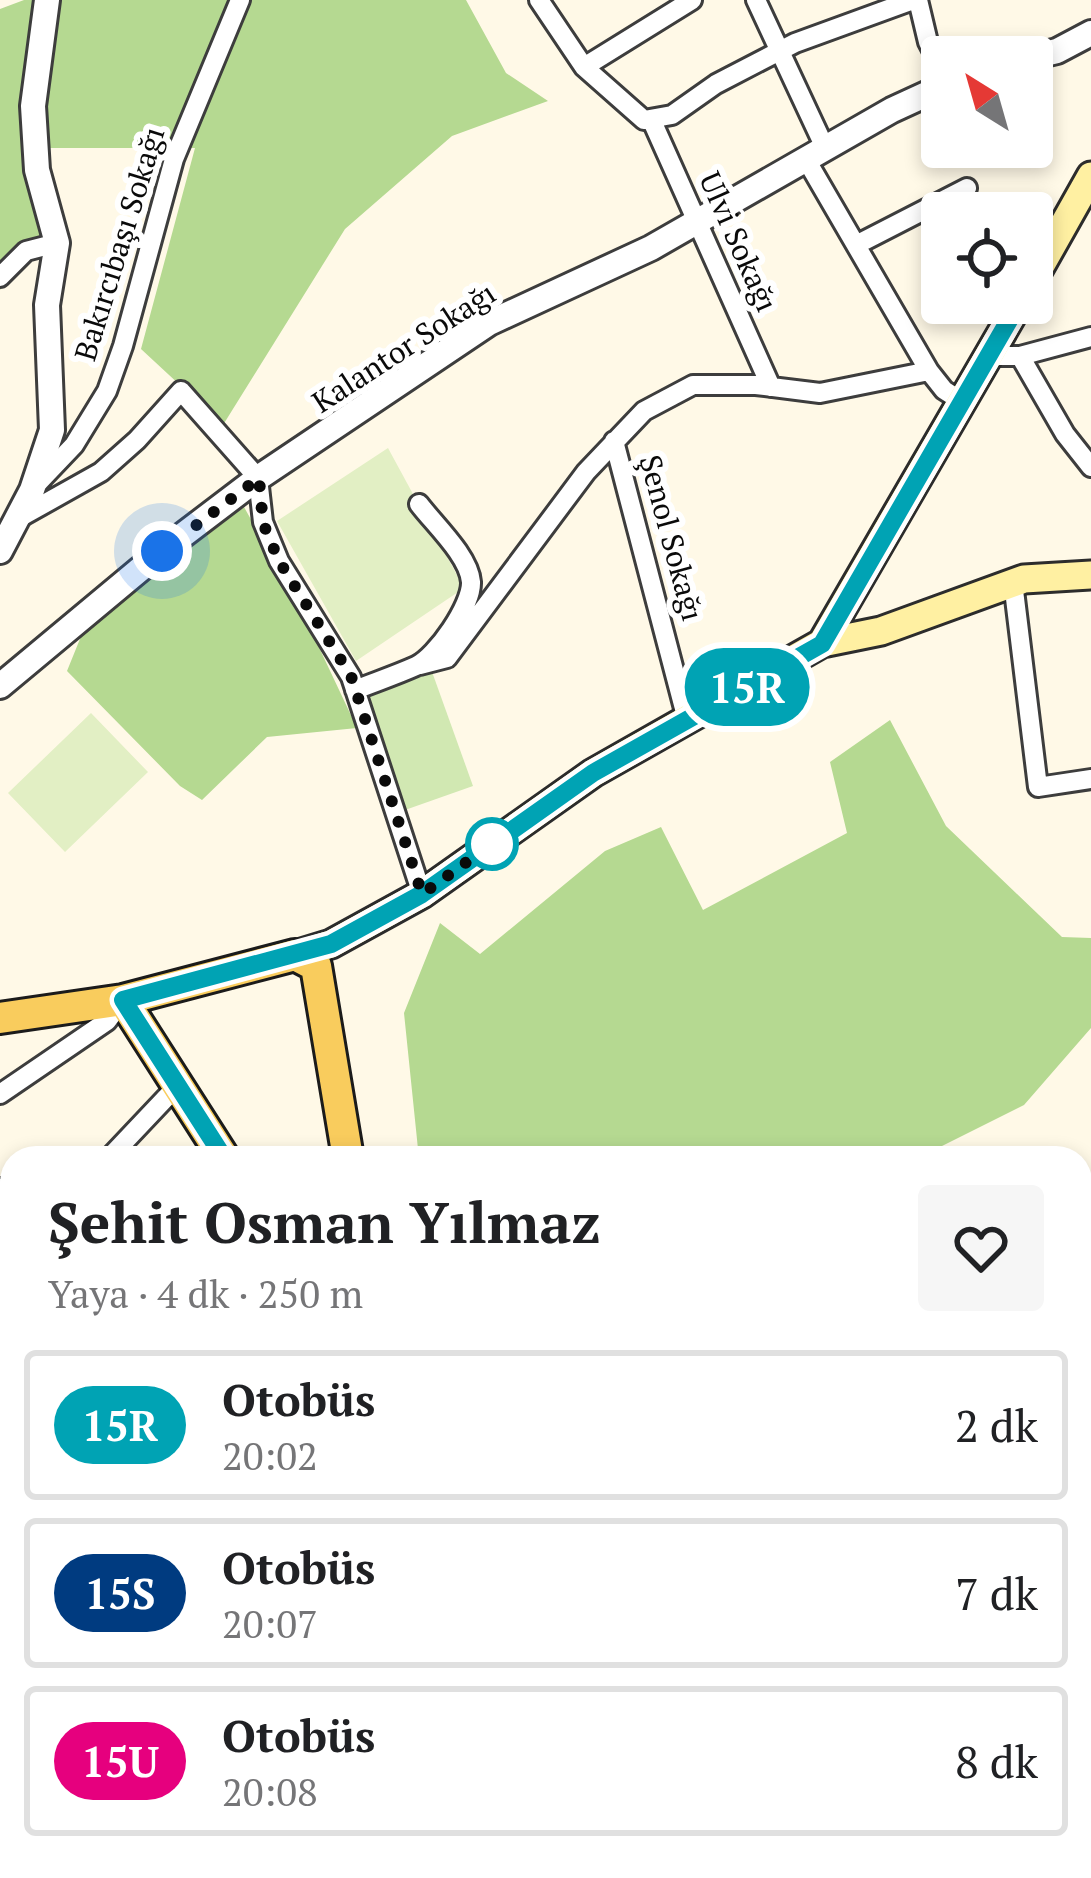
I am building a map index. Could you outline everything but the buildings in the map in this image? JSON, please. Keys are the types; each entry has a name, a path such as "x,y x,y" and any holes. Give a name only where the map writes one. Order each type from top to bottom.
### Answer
{"main road":[{"path":"1053,244 1091,176"},
{"path":"822,644 1007,324"},
{"path":"0,1018 123,1000 314,955 422,894 593,773 822,644 881,632 1013,583 1091,575"},
{"path":"314,955 342,1146"},
{"path":"123,1000 216,1146"}],"street":[{"path":"0,551 20,518 52,430 47,305 57,243 37,170 33,106 47,0"},
{"name":"Bakırcıbaşı Sokağı","path":"32,490 74,445 107,392 174,159 240,0"},
{"path":"539,0 584,67 644,120 652,121 672,115 716,84 780,51 905,2 925,36"},
{"path":"584,67 692,0"},
{"path":"756,0 856,245 929,371 964,403"},
{"path":"1053,53 1091,33"},
{"name":"Kalantor Sokağı","path":"0,686 162,551 259,478 489,323 695,224 921,98"},
{"name":"Ulvi Sokağı","path":"652,121 770,387"},
{"path":"856,245 967,188"},
{"path":"0,277 26,251 57,243"},
{"path":"989,356 1020,356 1091,337"},
{"path":"1020,356 1065,434 1091,467"},
{"path":"355,690 448,658 586,472 644,410 693,385 820,393 929,371"},
{"path":"20,518 101,472 181,392 259,478 263,523 279,561 351,676 422,894"},
{"name":"Şenol Sokağı","path":"614,441 687,720"},
{"path":"419,504 461,559 471,582 455,624 420,665"},
{"path":"1013,583 1038,787 1091,779"},
{"path":"0,1094 107,1021 123,1000"},
{"path":"120,1146 178,1085"}],"green space":[{"path":"24,0 466,0 506,73 548,101 452,136 345,229 223,425 141,349 195,148 40,148 43,235 0,290 0,9"},
{"path":"388,448 464,588 356,661 277,521"},
{"path":"244,507 299,605 357,728 267,737 202,800 180,786 67,671 84,629"},
{"path":"431,669 473,786 405,810 363,694"},
{"path":"91,713 148,772 65,852 8,793"},
{"path":"890,720 946,826 1062,937 1091,938 1091,1028 1024,1105 942,1146 418,1146 404,1013 440,923 480,954 605,851 661,827 703,910 847,833 830,762"}],"bus line":[{"name":"15R","path":"216,1146 123,1000 331,944 422,894 593,773 822,644 1007,324"}],"route":[{"path":"162,551 259,478 263,523 279,561 351,676 422,894 492,844"}]}
